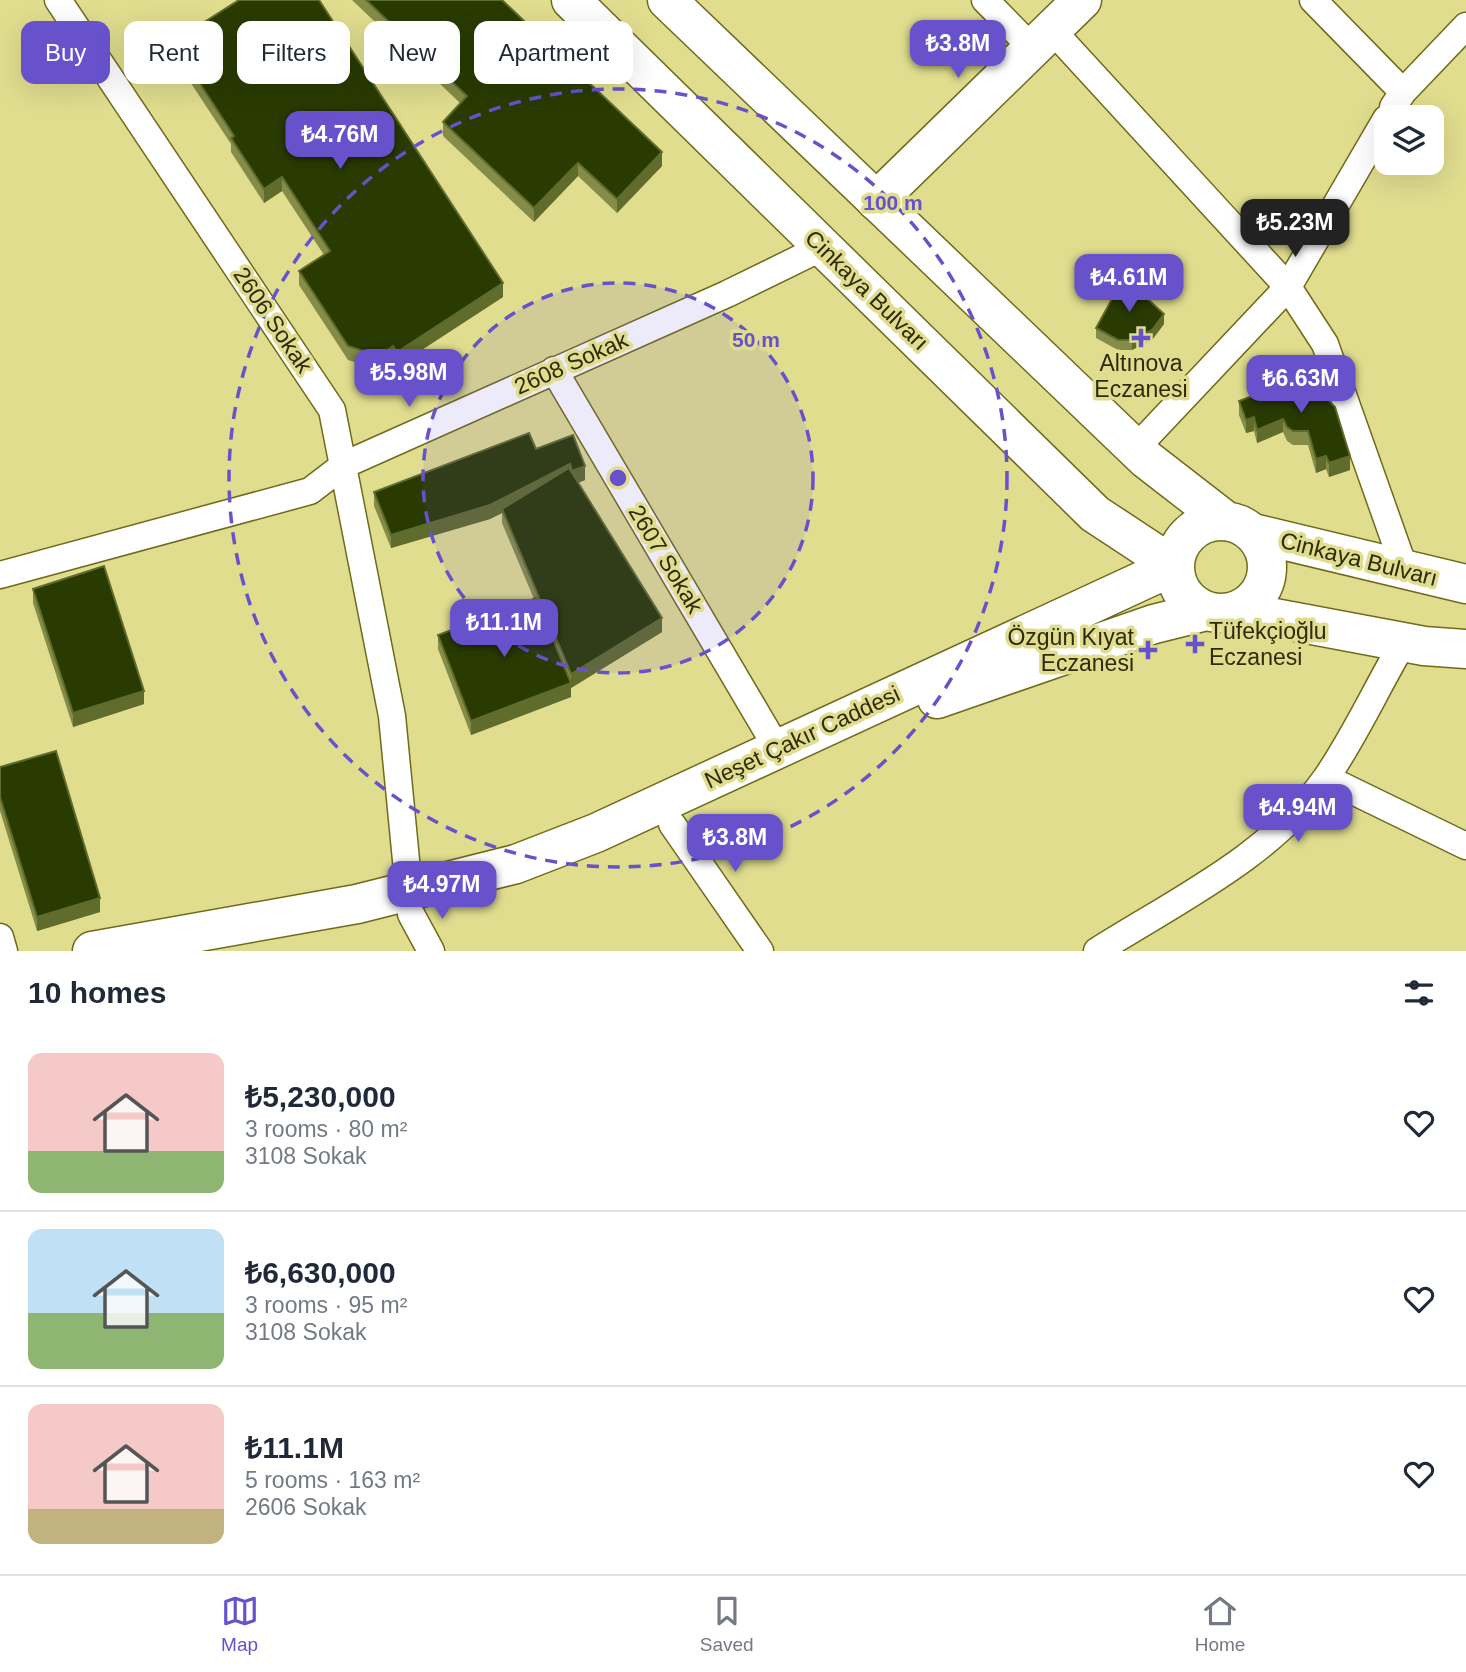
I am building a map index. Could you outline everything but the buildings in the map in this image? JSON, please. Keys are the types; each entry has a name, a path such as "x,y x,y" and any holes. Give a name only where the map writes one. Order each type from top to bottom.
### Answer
{"main road":[{"name":"Cinkaya Bulvarı","path":"571,0 1095,514 1174,566"},
{"name":"Cinkaya Bulvarı","path":"667,0 1135,449 1239,527 1466,584"},
{"path":"876,201 1082,0"},
{"path":"1222,611 1251,603 1261,591 1267,576 1267,560 1262,545 1239,527 1213,521 1190,532 1176,554 1174,566 1183,594 1222,611 1403,643 1466,649"},
{"name":"Neşet Çakır Caddesi","path":"92,951 356,904 410,903 596,834 1174,566"},
{"name":"Neşet Çakır Caddesi","path":"233,951 410,903 574,866 797,768 941,697 1154,624 1222,611"}],"street":[{"name":"2606 Sokak","path":"58,0 332,410 392,716 410,903"},
{"path":"985,0 1042,39 1288,287 1325,344 1405,570"},
{"path":"1313,0 1403,92"},
{"path":"1394,105 1403,92 1466,26"},
{"path":"1135,449 1288,287 1374,139"},
{"name":"2608 Sokak","path":"0,575 310,491 344,465 727,294 822,247"},
{"name":"2607 Sokak","path":"554,370 777,748"},
{"path":"1097,951 1257,849 1290,820 1325,778 1403,643"},
{"path":"1325,778 1466,846"},
{"path":"672,824 760,951"},
{"path":"410,903 431,951"},
{"path":"0,937 4,951"}],"place":[{"name":"Altınova Eczanesi","path":"1141,338"},
{"name":"Tüfekçioğlu Eczanesi","path":"1195,644"},
{"name":"Özgün Kıyat Eczanesi","path":"1148,650"}]}
